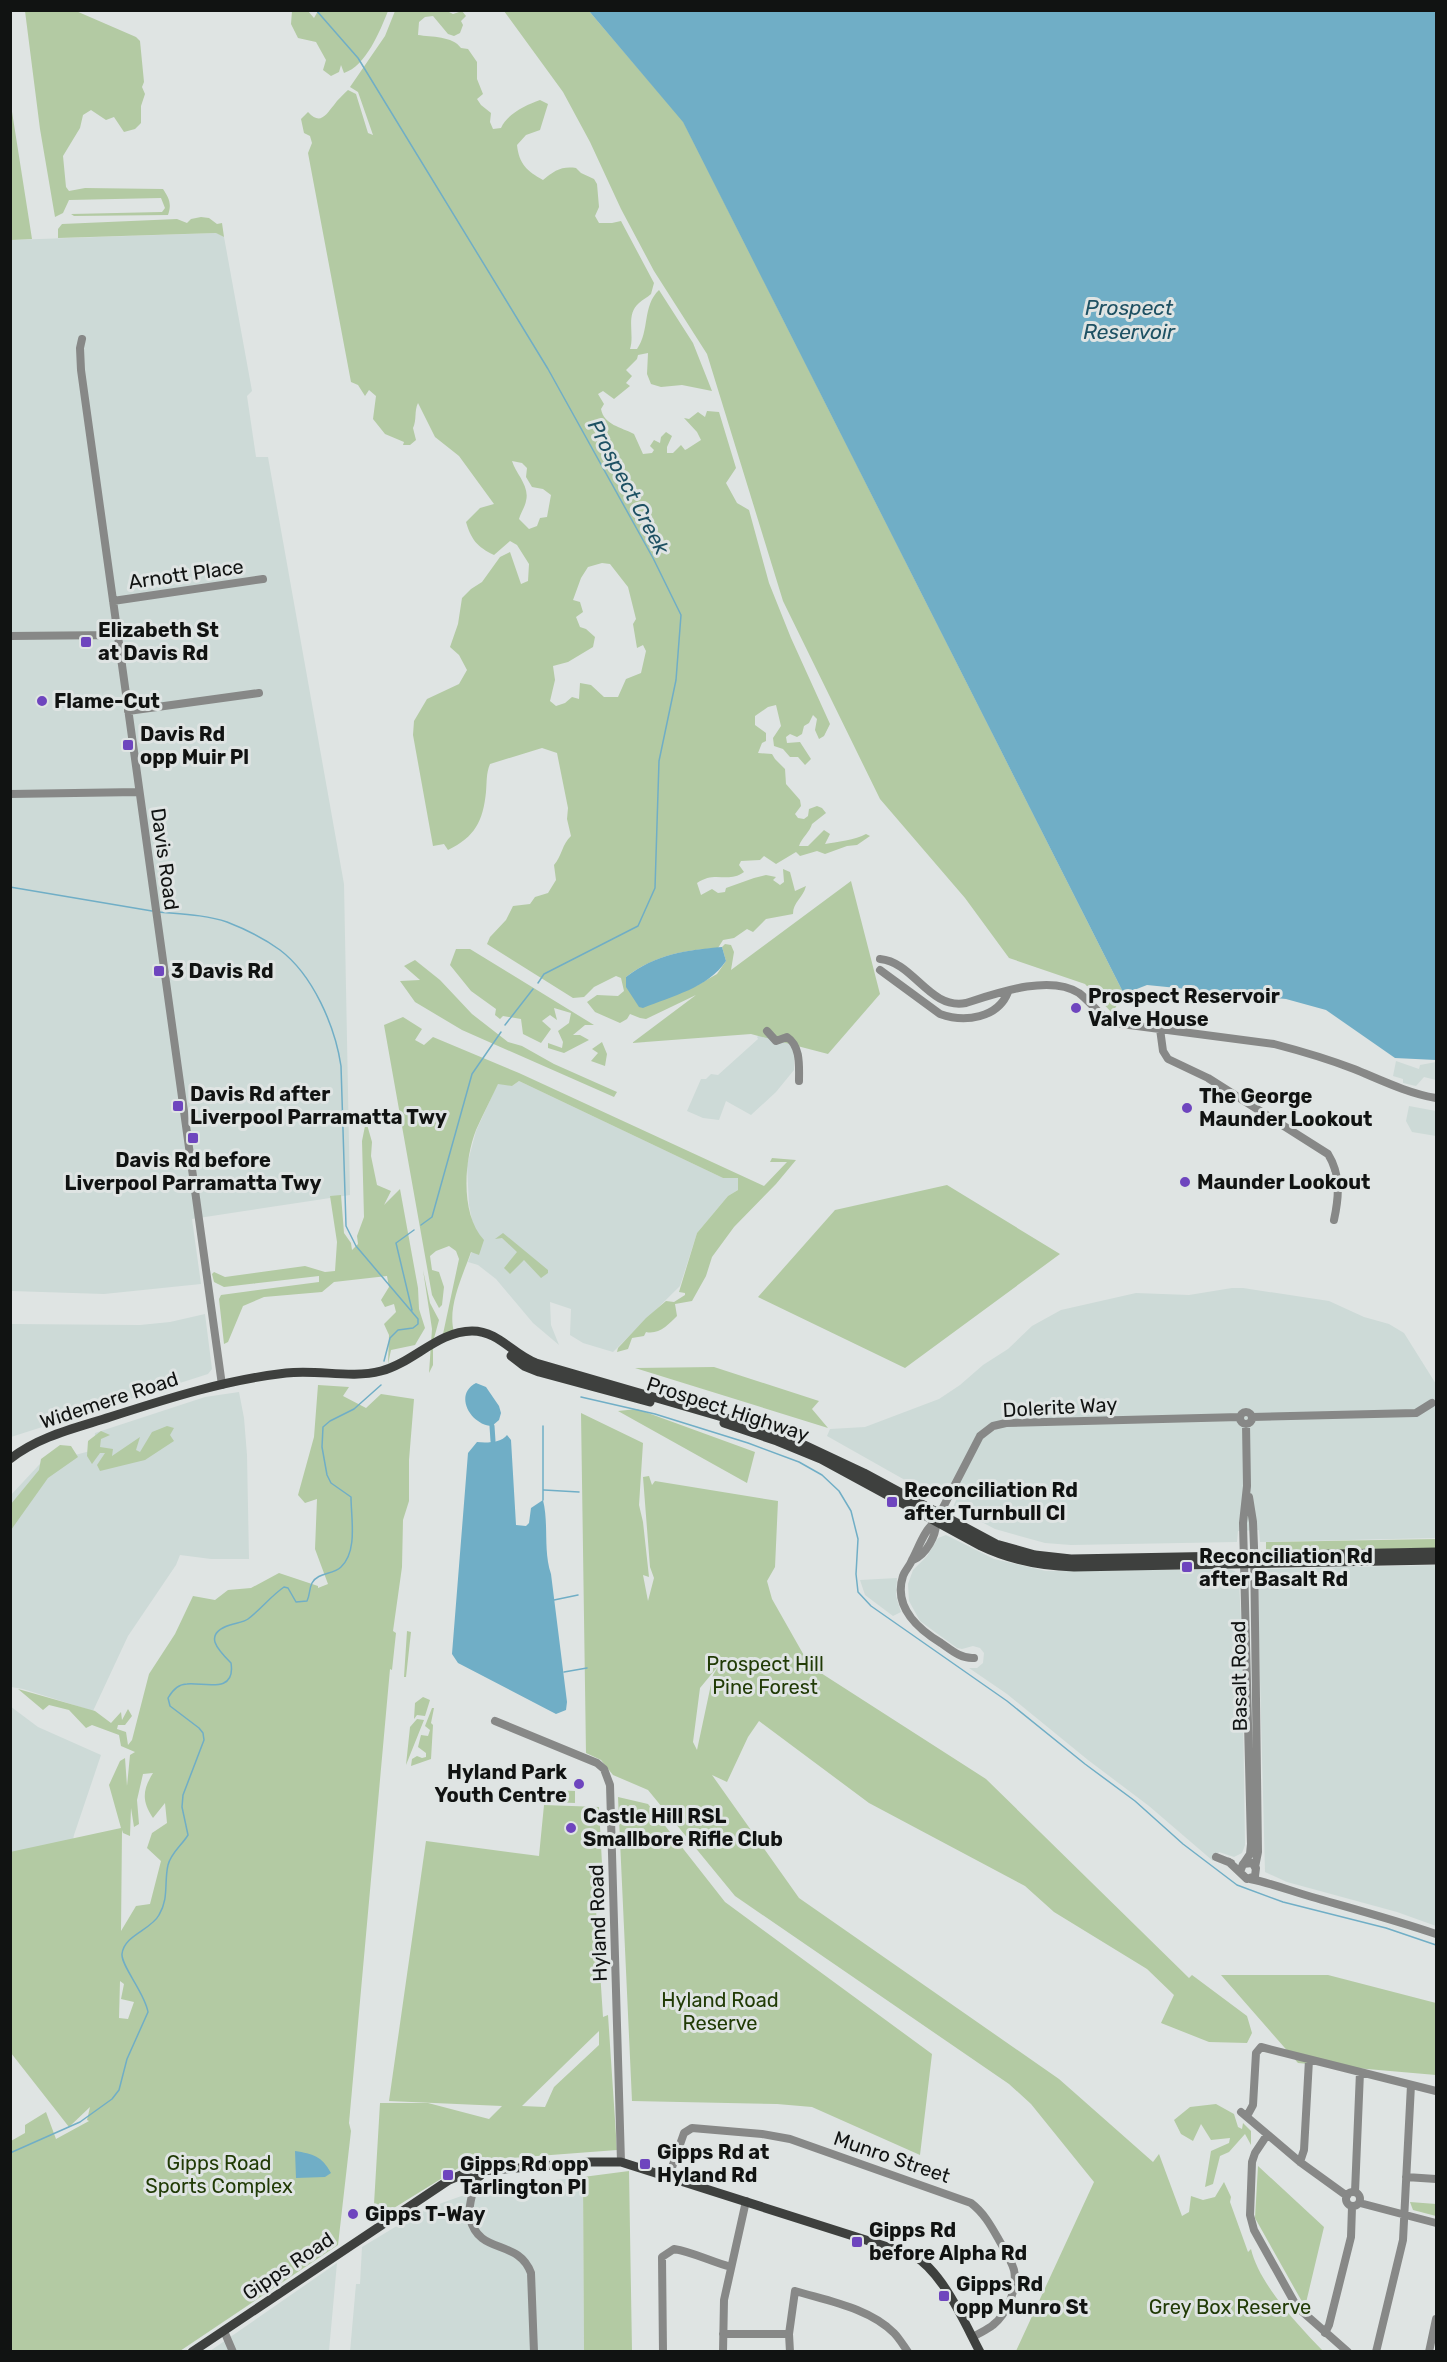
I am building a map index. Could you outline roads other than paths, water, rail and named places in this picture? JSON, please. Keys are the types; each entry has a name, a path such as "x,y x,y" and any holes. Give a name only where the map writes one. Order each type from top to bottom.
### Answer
{"main road":[{"name":"Prospect Highway","path":"433,1349 460,1339 474,1337 490,1340 524,1366 539,1372 711,1419 806,1452 938,1518 992,1551 1043,1564 1074,1567 1437,1552"},
{"name":"Widemere Road","path":"10,1459 30,1445 56,1434 186,1393 222,1385 231,1387 300,1377 372,1379 393,1371 433,1349"},
{"name":"Prospect Highway","path":"1249,1559 1437,1560"},
{"path":"481,2171 590,2162 621,2162 918,2258 929,2266 940,2279 981,2352"},
{"path":"471,2164 478,2165 481,2171 480,2176 474,2179 465,2173 467,2166 471,2164"},
{"name":"Gipps Road","path":"192,2352 449,2180 465,2173"}],"street":[{"name":"Davis Road","path":"82,339 81,370 222,1385"},
{"name":"Arnott Place","path":"113,601 263,579"},
{"path":"10,636 117,635"},
{"path":"128,711 259,693"},
{"path":"10,794 139,792"},
{"path":"880,959 895,962 948,1003 966,1003 1036,985 1060,985 1078,993 1099,1013 1114,1023 1274,1044 1300,1050 1414,1094 1437,1098"},
{"path":"880,970 940,1014 950,1018 971,1018 986,1014 1003,1004 1008,992"},
{"path":"1160,1029 1163,1051 1168,1059 1208,1078 1319,1146 1328,1154 1334,1163 1338,1180 1334,1220"},
{"path":"767,1031 776,1041 787,1038 791,1040 797,1051 800,1081"},
{"path":"1243,1421 1251,1421 1252,1417 1416,1413 1432,1403"},
{"name":"Dolerite Way","path":"974,1658 962,1657 924,1633 908,1615 903,1603 902,1582 905,1570 913,1560 919,1558 937,1531 938,1518 980,1436 993,1426 1006,1423 1243,1421"},
{"name":"Basalt Road","path":"1242,1866 1250,1854 1251,1844 1249,1559 1243,1523 1247,1486 1243,1421"},
{"name":"Basalt Road","path":"1251,1672 1258,1852 1256,1868"},
{"name":"Hyland Road","path":"495,1721 597,1763 608,1776 613,1868 621,2162"},
{"path":"1216,1857 1242,1866 1252,1863 1265,1881"},
{"path":"1242,1866 1242,1877 1265,1881 1437,1934"},
{"path":"1250,1879 1254,1876 1256,1868"},
{"path":"1347,2196 1300,2162 1244,2114 1253,2105 1258,2048 1437,2091"},
{"path":"1300,2162 1304,2150 1309,2060"},
{"path":"1360,2072 1355,2192 1360,2197 1360,2203"},
{"path":"1376,2352 1402,2247 1411,2085"},
{"name":"Munro Street","path":"669,2176 684,2133 693,2128 729,2130 762,2133 790,2139 971,2203 981,2211 1004,2249 1013,2269 1015,2283 999,2320 973,2337"},
{"path":"1267,2135 1252,2162 1251,2222 1297,2307 1348,2352"},
{"path":"1406,2177 1437,2179"},
{"path":"474,2179 470,2218 476,2230 483,2239 493,2245 520,2254 531,2273 534,2352"},
{"path":"1347,2196 1355,2192"},
{"path":"1347,2196 1346,2202 1352,2207"},
{"path":"723,2352 724,2300 746,2201"},
{"path":"1352,2207 1360,2203 1437,2223"},
{"path":"1325,2333 1351,2237 1352,2207"},
{"path":"663,2352 662,2257 674,2249 688,2251 731,2268"},
{"path":"790,2352 789,2334 795,2291 851,2308 877,2320 894,2333 908,2352"},
{"path":"1429,2352 1437,2319"},
{"path":"224,2331 233,2352"},
{"path":"723,2334 789,2334"}],"water":[{"name":"Prospect Reservoir","path":"589,11 1436,11 1436,1060 1395,1058 1326,1010 1286,999 1147,985 1124,994 683,122"},
{"path":"722,947 726,961 718,970 699,985 677,995 643,1008 639,1007 626,987 626,977 660,958 672,954"},
{"path":"476,1383 486,1387 499,1406 501,1413 499,1420 492,1426 477,1421 465,1402 469,1388"},
{"path":"507,1435 511,1440 516,1525 526,1526 529,1523 531,1508 543,1500 545,1509 547,1556 567,1702 566,1710 556,1714 458,1663 452,1654 468,1453 477,1442 497,1441"},
{"path":"295,2151 316,2157 331,2173 325,2177 296,2178"}],"waterway":[{"name":"Prospect Creek","path":"316,10 358,58 548,369 653,558 681,615 676,680 659,761 655,888 638,926 544,974 538,983"},
{"path":"10,887 152,911"},
{"path":"159,912 194,915 227,922 261,938 292,961 303,973 321,1002 334,1035 341,1066 346,1226 356,1246 418,1319 418,1324 413,1328 398,1330 390,1338 384,1361"},
{"name":"Prospect Creek","path":"505,1025 533,989"},
{"name":"Prospect Creek","path":"421,1225 432,1217 472,1074 501,1032"},
{"name":"Prospect Creek","path":"412,1310 396,1243 414,1230"},
{"name":"Prospect Creek","path":"10,2153 80,2122 112,2099 119,2090 127,2059 148,2012 122,1954 124,1947 132,1937 150,1925 162,1909 169,1861 188,1835 182,1807 183,1795 204,1740 199,1728 170,1706 168,1698 173,1690 184,1684 217,1685 228,1680 231,1663 221,1653 215,1642 217,1633 221,1629 248,1619 284,1587 288,1588 296,1602 307,1601 315,1579 338,1570 346,1560 352,1543 351,1497 331,1483 327,1475 322,1447 323,1427 354,1409 381,1385"},
{"path":"581,1397 655,1414 748,1443 799,1462 822,1475 839,1491 851,1511 858,1539 856,1574 858,1592 871,1606 1007,1701 1135,1801 1183,1844 1237,1885 1283,1902 1386,1928 1436,1945"},
{"path":"492,1426 493,1441"},
{"path":"543,1426 543,1500"},
{"path":"544,1490 579,1492"},
{"path":"554,1600 578,1595"},
{"path":"564,1672 587,1668"}],"place":[{"name":"Elizabeth St at Davis Rd","path":"86,642"},
{"name":"Flame-Cut","path":"42,701"},
{"name":"Davis Rd opp Muir Pl","path":"128,745"},
{"name":"3 Davis Rd","path":"159,971"},
{"name":"Prospect Reservoir Valve House","path":"1076,1008"},
{"name":"Davis Rd after Liverpool Parramatta Twy","path":"178,1106"},
{"name":"The George Maunder Lookout","path":"1187,1108"},
{"name":"Davis Rd before Liverpool Parramatta Twy","path":"193,1138"},
{"name":"Maunder Lookout","path":"1185,1182"},
{"name":"Reconciliation Rd after Turnbull Cl","path":"892,1502"},
{"name":"Reconciliation Rd after Basalt Rd","path":"1187,1567"},
{"name":"Hyland Park Youth Centre","path":"579,1784"},
{"name":"Castle Hill RSL Smallbore Rifle Club","path":"571,1828"},
{"name":"Gipps Rd at Hyland Rd","path":"645,2164"},
{"name":"Gipps Rd opp Tarlington Pl","path":"448,2175"},
{"name":"Gipps T-Way","path":"353,2214"},
{"name":"Gipps Rd before Alpha Rd","path":"857,2242"},
{"name":"Gipps Rd opp Munro St","path":"944,2296"}],"park label":[{"name":"Prospect Hill Pine Forest","path":"765,1676"},
{"name":"Hyland Road Reserve","path":"720,2012"},
{"name":"Gipps Road Sports Complex","path":"219,2174"},
{"name":"Grey Box Reserve","path":"1230,2307"}]}
